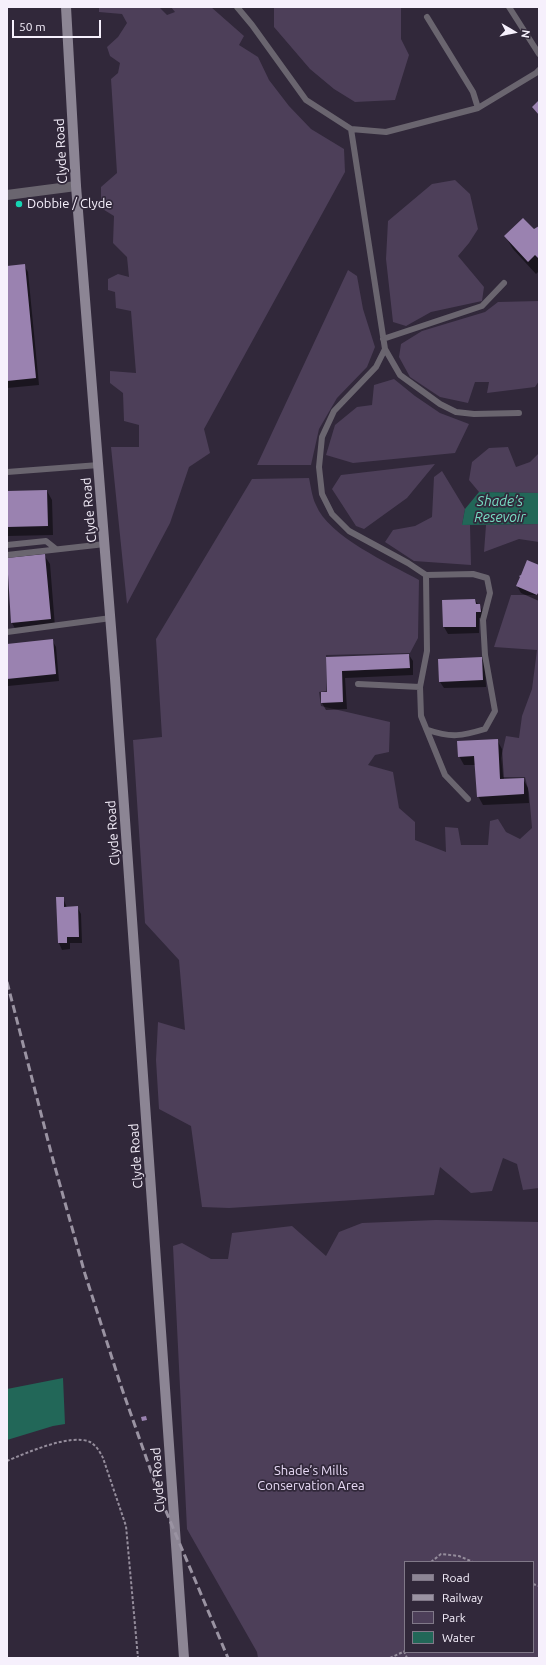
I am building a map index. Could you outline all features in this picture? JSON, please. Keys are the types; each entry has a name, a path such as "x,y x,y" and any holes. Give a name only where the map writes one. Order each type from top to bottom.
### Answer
{"main road":[{"name":"Clyde Road","path":"66,7 76,186 98,465 106,544 184,1658"}],"street":[{"path":"7,195 76,186"}],"lane":[{"path":"237,7 252,25 306,100 351,129 386,132 478,108 539,70"},
{"path":"508,7 539,54"},
{"path":"427,18 474,92 478,108"},
{"path":"351,129 383,339 385,349 400,376 440,404 456,412 474,414 519,413"},
{"path":"383,339 482,306 504,283"},
{"path":"385,349 376,367 334,411 322,438 319,467 322,494 332,514 349,531 408,563 426,575 473,574 487,578 490,594 483,620 485,655 495,711 485,729 462,736 440,735 428,730"},
{"path":"7,472 98,465"},
{"path":"7,545 46,541 56,549"},
{"path":"7,555 106,544"},
{"path":"426,575 427,651 420,687 421,716 428,730 445,775 468,799"},
{"path":"7,632 111,618"},
{"path":"358,684 420,687"}],"path":[{"path":"7,1461 39,1449 74,1439 91,1442 98,1449 106,1465 126,1526 138,1658"},
{"path":"433,1561 440,1554 459,1556 471,1561"},
{"path":"390,1658 404,1651"}],"green space":[{"path":"99,7 159,7 167,15 175,12 171,7 211,7 244,36 239,45 258,57 269,80 289,106 311,129 344,149 345,172 204,429 210,453 189,467 170,523 127,604 111,447 139,447 139,425 124,421 123,393 110,383 110,371 136,373 131,311 116,308 115,292 108,290 108,279 118,274 129,277 127,257 113,243 114,216 101,208 101,187 117,173 111,79 118,73 120,63 110,56 107,47 118,37 127,23 122,14 99,12"},
{"path":"274,7 401,7 401,39 409,55 395,100 355,102 334,89 310,69 274,27"},
{"path":"455,180 470,194 478,229 458,256 484,287 482,301 431,312 406,326 393,322 386,259 388,221 432,184"},
{"path":"348,270 357,276 363,309 375,347 367,367 337,398 319,429 311,465 257,465"},
{"path":"539,301 539,381 535,387 487,393 489,382 475,382 468,403 440,397 410,377 399,357 401,344 422,331 485,312 498,302"},
{"path":"394,379 440,413 469,424 455,453 353,463 326,455 335,425 357,407 372,405 374,385"},
{"path":"508,447 516,467 530,462 539,453 539,493 479,492 469,480 472,462 489,448"},
{"path":"435,464 407,498 364,529 356,526 332,489 341,475"},
{"path":"442,471 465,509 462,525 470,525 471,565 414,561 385,542 393,530 415,526 432,517 434,477"},
{"path":"309,478 316,505 333,528 361,548 419,580 418,638 410,653 326,655 326,691 319,692 321,706 390,722 389,752 375,755 368,765 393,772 399,808 415,822 415,840 446,852 445,827 458,828 461,845 488,845 490,821 498,819 506,832 520,839 532,828 529,793 525,777 503,777 501,758 506,736 519,738 522,716 532,689 537,650 494,647 511,595 539,595 539,1188 523,1190 517,1164 503,1158 492,1191 471,1193 440,1167 434,1195 229,1208 202,1207 191,1126 159,1109 156,1060 158,1022 185,1030 179,960 145,923 133,740 162,737 156,639 252,479"},
{"path":"539,524 539,542 519,539 484,552 486,525"},
{"name":"Shade’s Mills Conservation Area","path":"436,1220 539,1222 539,1658 258,1658 257,1652 187,1529 173,1246 182,1243 211,1259 228,1259 232,1233 292,1226 326,1256 339,1232 362,1223"}],"water":[{"name":"Shade’s Resevoir","path":"479,492 539,493 539,524 462,525 465,509"},
{"path":"63,1378 65,1424 53,1426 7,1440 7,1389"}],"building":[{"path":"539,100 539,115 532,107"},
{"path":"523,218 534,229 539,226 539,259 535,255 528,262 504,236"},
{"path":"25,264 36,378 7,381 7,266"},
{"path":"47,490 48,526 7,527 7,491"},
{"path":"45,554 51,619 11,623 7,558"},
{"path":"527,560 539,565 539,591 537,595 516,586"},
{"path":"475,599 476,604 480,604 481,612 476,612 476,627 443,627 442,600"},
{"path":"53,639 56,674 7,679 7,644"},
{"path":"409,654 410,668 342,671 343,702 321,703 321,692 327,692 326,657"},
{"path":"482,657 483,680 439,682 438,659"},
{"path":"498,739 500,779 524,778 524,794 477,797 474,756 458,757 457,741"},
{"path":"56,897 64,897 64,907 78,906 79,937 67,937 67,943 58,943"},
{"path":"146,1416 147,1420 142,1421 141,1417"}],"railway":[{"path":"7,982 53,1160 85,1274 121,1386 160,1497 228,1658"}],"place":[{"name":"Dobbie / Clyde","path":"19,204"}]}
